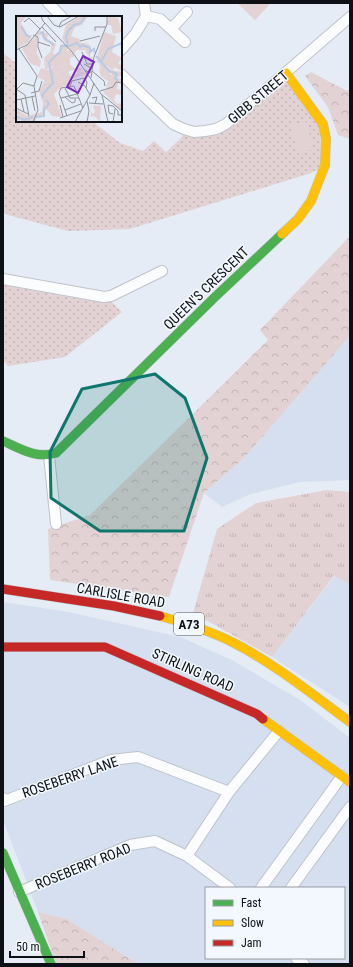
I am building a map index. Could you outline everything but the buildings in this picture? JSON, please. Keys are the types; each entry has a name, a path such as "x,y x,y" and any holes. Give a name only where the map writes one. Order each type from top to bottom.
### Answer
{"street":[{"path":"48,3 61,16"},
{"path":"122,49 136,34 146,16 144,3"},
{"path":"171,29 187,12"},
{"path":"146,16 160,19 185,42"},
{"name":"GIBB STREET","path":"122,75 173,124 194,132 206,132 226,124 350,18"},
{"name":"QUEEN'S CRESCENT","path":"49,456 56,453 298,219 311,201 325,165 326,139 323,124 286,73"},
{"path":"3,279 104,297 112,296 162,271"},
{"path":"3,441 32,454 49,456 56,524"},
{"name":"CARLISLE ROAD","path":"3,589 140,610 179,621 208,632 239,646 288,677 350,722"},
{"name":"STIRLING ROAD","path":"3,647 106,647 257,714 346,779"},
{"path":"187,856 229,792 279,731"},
{"name":"ROSEBERRY LANE","path":"3,798 4,801 111,760 138,757 229,792"},
{"path":"262,887 346,779"},
{"path":"291,887 350,807"},
{"name":"ROSEBERRY ROAD","path":"19,892 130,845 155,841 187,856 229,887"},
{"path":"3,853 51,964"}],"highlighted area":[{"path":"155,374 185,398 207,458 184,531 100,531 51,498 50,452 82,389"}],"shaded area":[{"path":"350,336 350,480 300,482 251,494 222,507 204,493 244,458"},
{"path":"335,576 350,584 350,707 272,657"},
{"path":"3,602 69,612 180,637 232,660 300,700 350,738 350,964 138,964 67,919 38,912 3,820"}],"green space":[{"path":"237,3 271,3 255,20"},
{"path":"3,53 16,63 16,122 93,122 120,143 143,151 154,141 166,152 181,138 185,132 205,133 286,77 320,126 322,168 308,174 130,229 68,231 8,215 3,212"},
{"path":"311,72 347,91 350,89 350,139 338,135 328,107 305,76"},
{"path":"306,121 314,149 298,154 290,126"},
{"path":"350,236 350,336 244,458 204,493 169,597 50,580 48,529 90,515 268,340 260,330"},
{"path":"4,285 97,302 111,301 122,312 65,357 8,366 3,360"},
{"path":"327,490 350,492 350,584 334,576 272,657 193,613 217,529 256,503"},
{"path":"38,912 67,919 138,964 56,964"}],"traffic: fast":[{"path":"3,441 35,454 49,455 56,453 216,296 282,234"},
{"path":"3,853 51,964"}],"traffic: slow":[{"path":"282,234 298,219 311,201 325,165 326,139 323,124 286,73"},
{"path":"160,616 207,631 249,651 294,680 350,722"},
{"path":"263,719 350,782"}],"traffic: jam":[{"path":"3,589 114,606 160,616"},
{"path":"3,647 105,647 257,714 263,719"}]}
